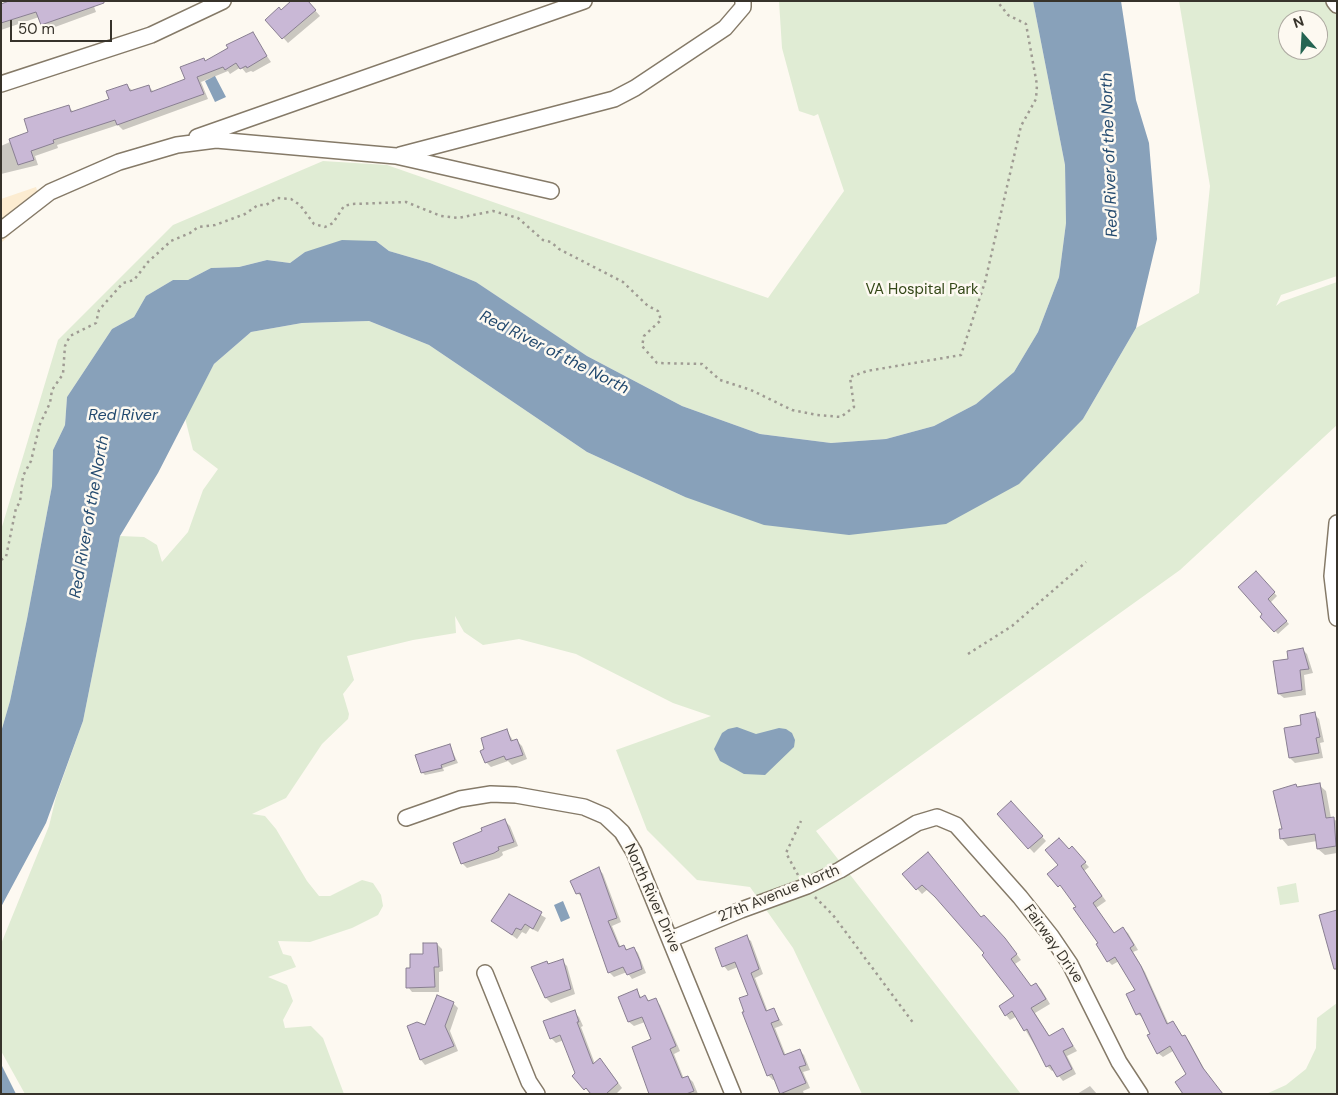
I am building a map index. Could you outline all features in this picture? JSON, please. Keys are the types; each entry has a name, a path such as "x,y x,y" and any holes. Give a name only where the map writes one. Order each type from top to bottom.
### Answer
{"street":[{"path":"1,84 151,35 223,1"},
{"path":"1,230 50,192 119,162 177,146 584,1"},
{"path":"396,156 614,99 635,88 725,28 743,7 743,1"},
{"path":"1334,1 1337,6"},
{"path":"177,146 216,140 396,156 551,191"},
{"path":"1337,523 1332,576 1337,618"},
{"name":"North River Drive","path":"406,818 460,799 491,794 516,795 584,807 605,816 622,832 634,852 734,1094"},
{"name":"27th Avenue North","path":"671,939 740,910 806,886 840,870 917,823 937,817"},
{"name":"Fairway Drive","path":"937,817 956,825 1020,897 1050,936 1070,964 1119,1062 1140,1094"},
{"path":"485,972 529,1082 537,1094"}],"path":[{"path":"1,560 6,557 16,508 20,502 23,476 31,462 40,424 50,404 52,390 63,374 65,346 70,336 96,323 99,310 123,283 134,280 148,262 171,241 190,233 198,227 215,224 245,214 258,205 266,205 277,198 291,199 300,205 314,224 325,227 333,223 344,206 352,204 406,202 442,216 458,218 493,211 518,218 543,240 551,242 559,249 623,282 648,306 658,310 661,320 644,336 642,346 657,363 702,364 720,380 752,390 792,410 817,416 841,417 854,407 850,377 867,371 961,355 985,282 1020,126 1036,99 1037,85 1026,24 1008,15 996,1"},
{"path":"968,654 1012,626 1086,562"},
{"path":"802,821 786,853 806,886 833,915 914,1024"}],"shaded area":[{"path":"36,187 41,205 1,243 1,199"}],"green space":[{"name":"VA Hospital Park","path":"779,1 1033,1 1065,165 1066,223 1059,277 1038,332 1014,372 976,404 934,426 886,439 831,443 760,434 682,406 587,356 476,282 430,263 389,251 376,241 305,252 290,263 267,260 239,267 211,268 188,280 173,280 146,296 134,317 112,329 67,397 65,425 53,450 52,486 27,619 10,701 1,732 1,530 58,340 173,225 323,161 387,165 768,298 844,191 818,114 814,116 799,111 782,48"},
{"path":"1179,1 1337,1 1337,276 1281,295 1276,306 1281,302 1337,282 1337,425 1180,570 816,831 1021,1094 862,1094 793,948 750,887 697,880 647,830 616,750 711,716 673,703 576,654 519,639 483,645 464,632 455,616 456,633 413,640 347,656 354,680 343,694 349,714 348,719 322,744 286,798 252,814 265,816 276,829 307,881 319,896 330,896 362,880 373,883 381,895 383,906 378,915 352,928 310,942 278,941 283,954 291,956 296,967 268,977 287,985 293,1001 283,1020 285,1028 311,1026 323,1038 344,1094 25,1094 1,1051 1,944 49,826 56,797 83,721 120,536 144,537 157,545 162,562 188,532 203,490 218,469 193,450 185,418 214,364 251,332 302,323 369,321 429,345 587,452 685,497 1083,419 1136,328 1199,293 1210,186"},
{"path":"1296,883 1299,902 1280,905 1277,887"},
{"path":"1337,1003 1337,1094 1266,1094 1286,1085 1306,1069 1316,1048 1317,1018"}],"water":[{"name":"Red River","path":"1033,1 1121,1 1136,100 1149,143 1157,239 1136,328 1083,419 1019,484 946,524 849,535 764,525 685,497 587,452 429,345 369,321 302,323 251,332 214,364 158,473 120,536 83,721 46,823 1,907 1,732 10,701 27,619 52,486 53,450 65,425 67,397 112,329 134,317 146,296 173,280 188,280 211,268 239,267 267,260 290,263 305,252 342,240 376,241 389,251 430,263 476,282 587,356 682,406 760,434 831,443 886,439 934,426 976,404 1014,372 1038,332 1059,277 1066,223 1065,165"},
{"path":"215,76 226,97 215,102 205,81"},
{"path":"737,727 756,734 779,728 786,729 792,733 795,740 794,747 765,775 744,774 720,761 714,749 722,733"},
{"path":"563,901 570,918 561,922 554,905"},
{"path":"1,1064 16,1094 1,1094"}],"building":[{"path":"9,1 104,1 104,3 41,25 36,12 1,23 1,4"},
{"path":"291,1 308,1 316,10 282,39 265,20 279,7 281,10"},
{"path":"253,32 267,56 247,68 246,66 240,69 236,63 225,70 223,67 197,77 204,94 117,125 115,120 53,140 54,143 31,151 34,160 18,165 9,139 28,132 24,119 69,105 71,112 109,99 106,91 127,84 130,91 149,85 151,92 185,79 180,67 204,58 205,61 228,48 226,45"},
{"path":"1256,571 1275,592 1268,599 1287,621 1274,632 1260,617 1262,614 1238,587"},
{"path":"1303,648 1309,669 1300,670 1302,690 1278,694 1273,661 1288,659 1287,651"},
{"path":"1315,712 1320,737 1316,738 1319,753 1289,758 1284,728 1301,725 1300,715"},
{"path":"507,729 511,741 517,739 523,755 506,760 504,756 485,763 480,751 484,749 481,738"},
{"path":"450,744 455,760 441,765 442,768 421,773 415,755"},
{"path":"1320,783 1326,818 1334,817 1336,846 1317,849 1315,834 1280,839 1279,829 1282,829 1273,791 1296,784 1297,787"},
{"path":"1011,801 1043,836 1028,849 997,814"},
{"path":"505,819 514,842 498,847 499,850 494,853 461,864 453,843 482,831 481,828"},
{"path":"1059,838 1069,849 1072,846 1086,862 1081,866 1102,896 1093,903 1114,933 1123,927 1134,945 1130,948 1141,966 1167,1024 1173,1021 1182,1036 1185,1035 1203,1068 1223,1094 1183,1094 1175,1082 1186,1074 1170,1046 1157,1054 1147,1035 1150,1034 1140,1013 1136,1015 1126,994 1135,990 1115,957 1107,962 1096,944 1098,943 1073,908 1076,907 1060,885 1058,887 1047,874 1058,865 1045,850"},
{"path":"928,852 981,917 984,915 1017,954 1011,959 1031,986 1036,983 1046,999 1031,1008 1049,1036 1063,1028 1073,1046 1063,1051 1072,1069 1057,1077 1050,1065 1046,1067 1027,1029 1024,1031 1012,1011 1005,1016 999,1006 1014,996 982,955 984,953 935,897 922,885 916,890 902,874"},
{"path":"599,867 617,918 608,921 619,947 624,945 626,950 634,947 640,961 642,969 627,975 623,967 608,973 580,893 576,894 570,881"},
{"path":"509,894 542,912 533,929 525,924 521,930 516,928 512,935 491,921"},
{"path":"1337,910 1337,969 1334,969 1319,915"},
{"path":"747,935 759,969 751,973 766,1011 774,1008 779,1020 771,1023 784,1055 800,1049 806,1065 799,1067 806,1083 780,1094 772,1074 767,1076 742,1012 744,1012 739,998 748,995 735,962 722,967 715,948"},
{"path":"423,943 437,943 439,967 434,967 435,987 406,988 406,968 410,968 410,954 423,954"},
{"path":"563,959 571,989 545,998 531,967 547,961 548,964"},
{"path":"637,989 640,998 645,995 648,1001 656,998 676,1046 670,1049 682,1078 688,1076 694,1091 686,1094 649,1094 632,1047 651,1039 642,1017 628,1022 618,997"},
{"path":"437,995 454,1002 445,1026 454,1046 420,1060 407,1026 417,1022 425,1025"},
{"path":"575,1010 579,1022 577,1022 593,1064 600,1058 618,1083 606,1094 591,1094 586,1088 584,1090 572,1076 575,1073 560,1035 550,1039 543,1021"}],"water label":[{"name":"Red River of the North","path":"1110,155"},
{"name":"Red River of the North","path":"554,353"},
{"name":"Red River of the North","path":"90,517"}]}
